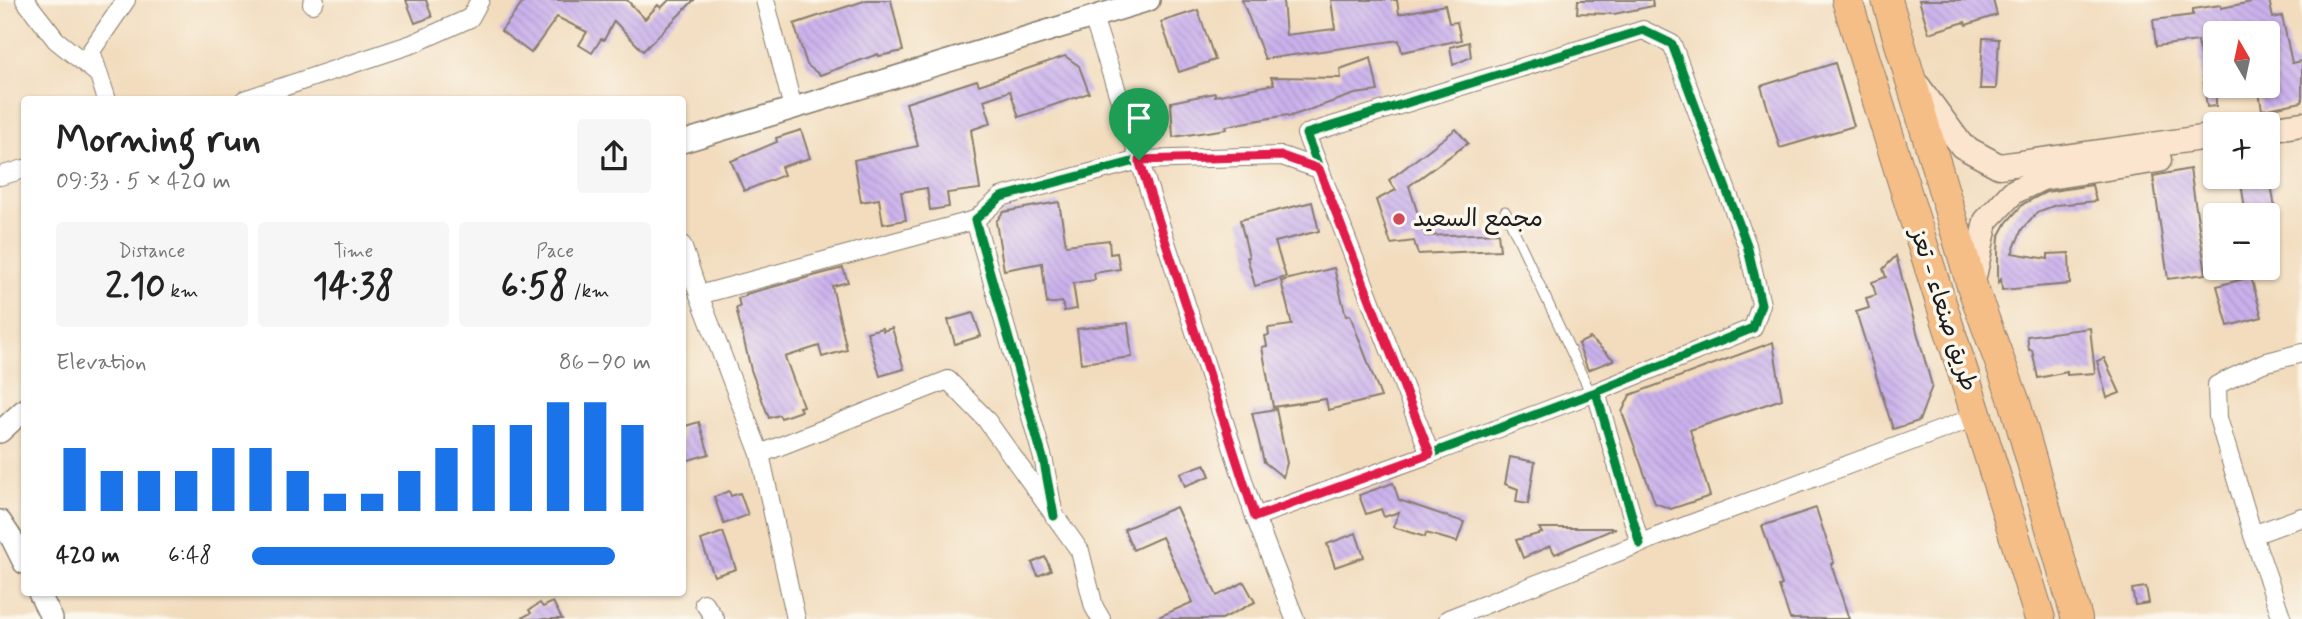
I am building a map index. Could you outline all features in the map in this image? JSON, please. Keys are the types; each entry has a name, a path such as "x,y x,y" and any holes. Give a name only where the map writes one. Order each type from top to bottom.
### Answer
{"highway":[{"name":"طريق صنعاء - تعز","path":"1847,0 1910,210 1978,416 2040,619"},
{"name":"طريق صنعاء - تعز","path":"1887,0 1972,286 2015,403 2077,619"}],"main road":[{"path":"1909,74 1962,146 1999,166 2203,138"},
{"path":"2280,127 2302,124"},
{"path":"2280,144 2302,141"},
{"path":"1972,286 1986,221 2013,192 2042,178 2203,154"}],"street":[{"path":"25,0 56,40 99,74"},
{"path":"106,96 91,51 126,0"},
{"path":"256,96 412,44 470,18 480,0"},
{"path":"765,0 793,108"},
{"path":"686,141 1149,0"},
{"path":"1093,17 1255,517 1294,619"},
{"path":"1255,517 1430,454 1593,393 1753,328 1761,304 1747,245 1672,44 1643,30 1306,134 1430,454"},
{"path":"699,295 975,220 1002,197 1139,160 1282,156 1319,169"},
{"path":"0,176 21,170"},
{"path":"975,220 1044,462 1054,516"},
{"path":"686,257 760,454 796,619"},
{"path":"2282,619 2253,535 2218,418 2217,385 2263,363 2302,353"},
{"path":"760,454 948,380 985,418 1080,551 1094,607 1101,619"},
{"path":"1593,393 1640,544"},
{"path":"0,432 21,413"},
{"path":"1448,619 1978,416"},
{"path":"2253,535 2302,517"},
{"path":"0,521 21,557"},
{"path":"40,596 52,619"},
{"path":"704,603 715,619"}],"lane":[{"path":"1505,211 1593,393"}],"building":[{"path":"406,0 426,0 432,17 415,23"},
{"path":"525,0 627,0 645,19 658,5 661,8 669,0 694,0 643,51 614,21 604,40 601,39 592,53 579,45 587,32 557,17 531,53 501,31"},
{"path":"867,0 891,0 903,51 879,56 878,54 820,75 807,65 794,24"},
{"path":"1242,0 1283,0 1286,35 1335,29 1331,0 1397,0 1399,14 1445,5 1449,23 1457,22 1461,40 1402,52 1399,40 1265,59"},
{"path":"1578,0 1652,0 1653,6 1614,14 1577,13"},
{"path":"1919,0 1993,0 1997,15 1929,33"},
{"path":"2269,0 2273,18 2282,16 2292,63 2302,61 2302,102 2262,110 2260,98 2280,98 2280,21 2203,21 2203,78 2198,41 2156,46 2153,20 2193,15 2193,9 2221,5 2221,8"},
{"path":"1198,10 1215,60 1179,72 1161,22"},
{"path":"1983,38 1999,39 1996,89 1980,89"},
{"path":"1469,42 1471,57 1453,65 1450,47"},
{"path":"1065,56 1079,66 1089,93 1019,117 1010,91 984,100 991,123 971,130 980,189 947,193 949,207 930,210 927,188 901,192 906,220 883,224 879,199 861,202 854,160 918,146 906,103 977,80 979,85"},
{"path":"1371,58 1378,91 1355,94 1288,117 1287,115 1226,126 1227,129 1173,137 1171,102 1274,84 1271,77 1341,78 1340,69"},
{"path":"1835,63 1854,126 1780,148 1761,86"},
{"path":"2206,98 2216,98 2216,106 2207,107"},
{"path":"1456,129 1468,143 1409,186 1425,236 1498,233 1500,250 1418,254 1414,241 1391,244 1376,200 1396,190 1389,180"},
{"path":"801,130 810,158 781,167 784,175 744,191 731,161 777,142 776,138"},
{"path":"2190,169 2203,254 2203,274 2168,279 2153,176"},
{"path":"2092,185 2096,201 2056,205 2037,212 2022,229 2012,253 2048,259 2048,254 2069,253 2070,284 2002,290 2001,279 1998,283 1999,237 2007,222 2023,204 2046,192"},
{"path":"2242,189 2272,189 2274,203 2244,203"},
{"path":"1059,202 1066,245 1109,240 1110,254 1117,253 1120,269 1094,273 1095,280 1073,283 1077,309 1064,311 1062,302 1047,304 1042,263 1004,270 996,222 1003,212"},
{"path":"1312,202 1319,231 1275,242 1286,277 1255,286 1240,220"},
{"path":"1896,256 1932,386 1919,421 1893,429 1856,312 1869,308 1866,298 1876,295 1872,282 1886,277 1883,269"},
{"path":"843,268 848,282 832,286 847,350 822,357 819,346 785,357 803,406 799,407 801,411 781,418 779,415 769,418 751,370 736,308 740,307 738,298"},
{"path":"1334,268 1346,316 1350,315 1381,397 1328,410 1326,399 1273,407 1262,347 1267,346 1265,336 1269,335 1268,328 1292,325 1281,281"},
{"path":"2252,280 2262,317 2228,326 2217,286"},
{"path":"973,313 981,336 955,344 948,320"},
{"path":"1128,323 1132,357 1081,363 1077,329"},
{"path":"882,328 883,331 892,328 904,369 880,376 867,332"},
{"path":"2090,328 2095,373 2067,375 2067,372 2038,378 2027,336"},
{"path":"1590,338 1614,360 1588,370 1578,344"},
{"path":"1773,342 1782,399 1690,430 1710,496 1671,509 1655,503 1622,412 1630,395"},
{"path":"2104,358 2120,393 2107,398 2097,361"},
{"path":"1276,409 1287,463 1283,477 1264,462 1252,413"},
{"path":"699,422 709,454 686,461 686,426"},
{"path":"1510,457 1535,462 1528,504 1516,502 1518,489 1505,484"},
{"path":"1205,464 1210,476 1185,486 1180,473"},
{"path":"1393,483 1399,500 1464,522 1457,542 1426,533 1425,537 1393,527 1399,512 1384,517 1381,509 1366,514 1359,495"},
{"path":"729,491 731,496 740,493 748,515 724,524 714,497"},
{"path":"1176,507 1217,596 1244,582 1255,602 1222,619 1154,619 1193,602 1162,537 1133,550 1124,529"},
{"path":"1816,508 1849,619 1790,619 1779,586 1782,585 1762,526"},
{"path":"1539,528 1616,528 1555,554 1550,546 1523,558 1516,540 1542,533"},
{"path":"723,532 736,569 714,576 701,540"},
{"path":"1356,533 1364,557 1335,567 1327,544"},
{"path":"1045,557 1051,570 1038,576 1032,563"},
{"path":"2146,587 2149,603 2135,605 2132,589"},
{"path":"553,602 562,619 520,619 531,613 529,610 540,603 543,607"}],"cycle path":[{"path":"1596,392 1430,454 1306,134 1643,30 1672,44 1747,245 1761,304 1753,328 1596,392 1640,544"},
{"path":"1054,516 1044,462 975,220 1001,197 1139,160 1282,156 1319,169"}],"place":[{"name":"مجمع السعيد","path":"1399,219"}],"route":[{"path":"1282,156 1319,169 1430,454 1255,517 1139,160 1282,156"}]}
